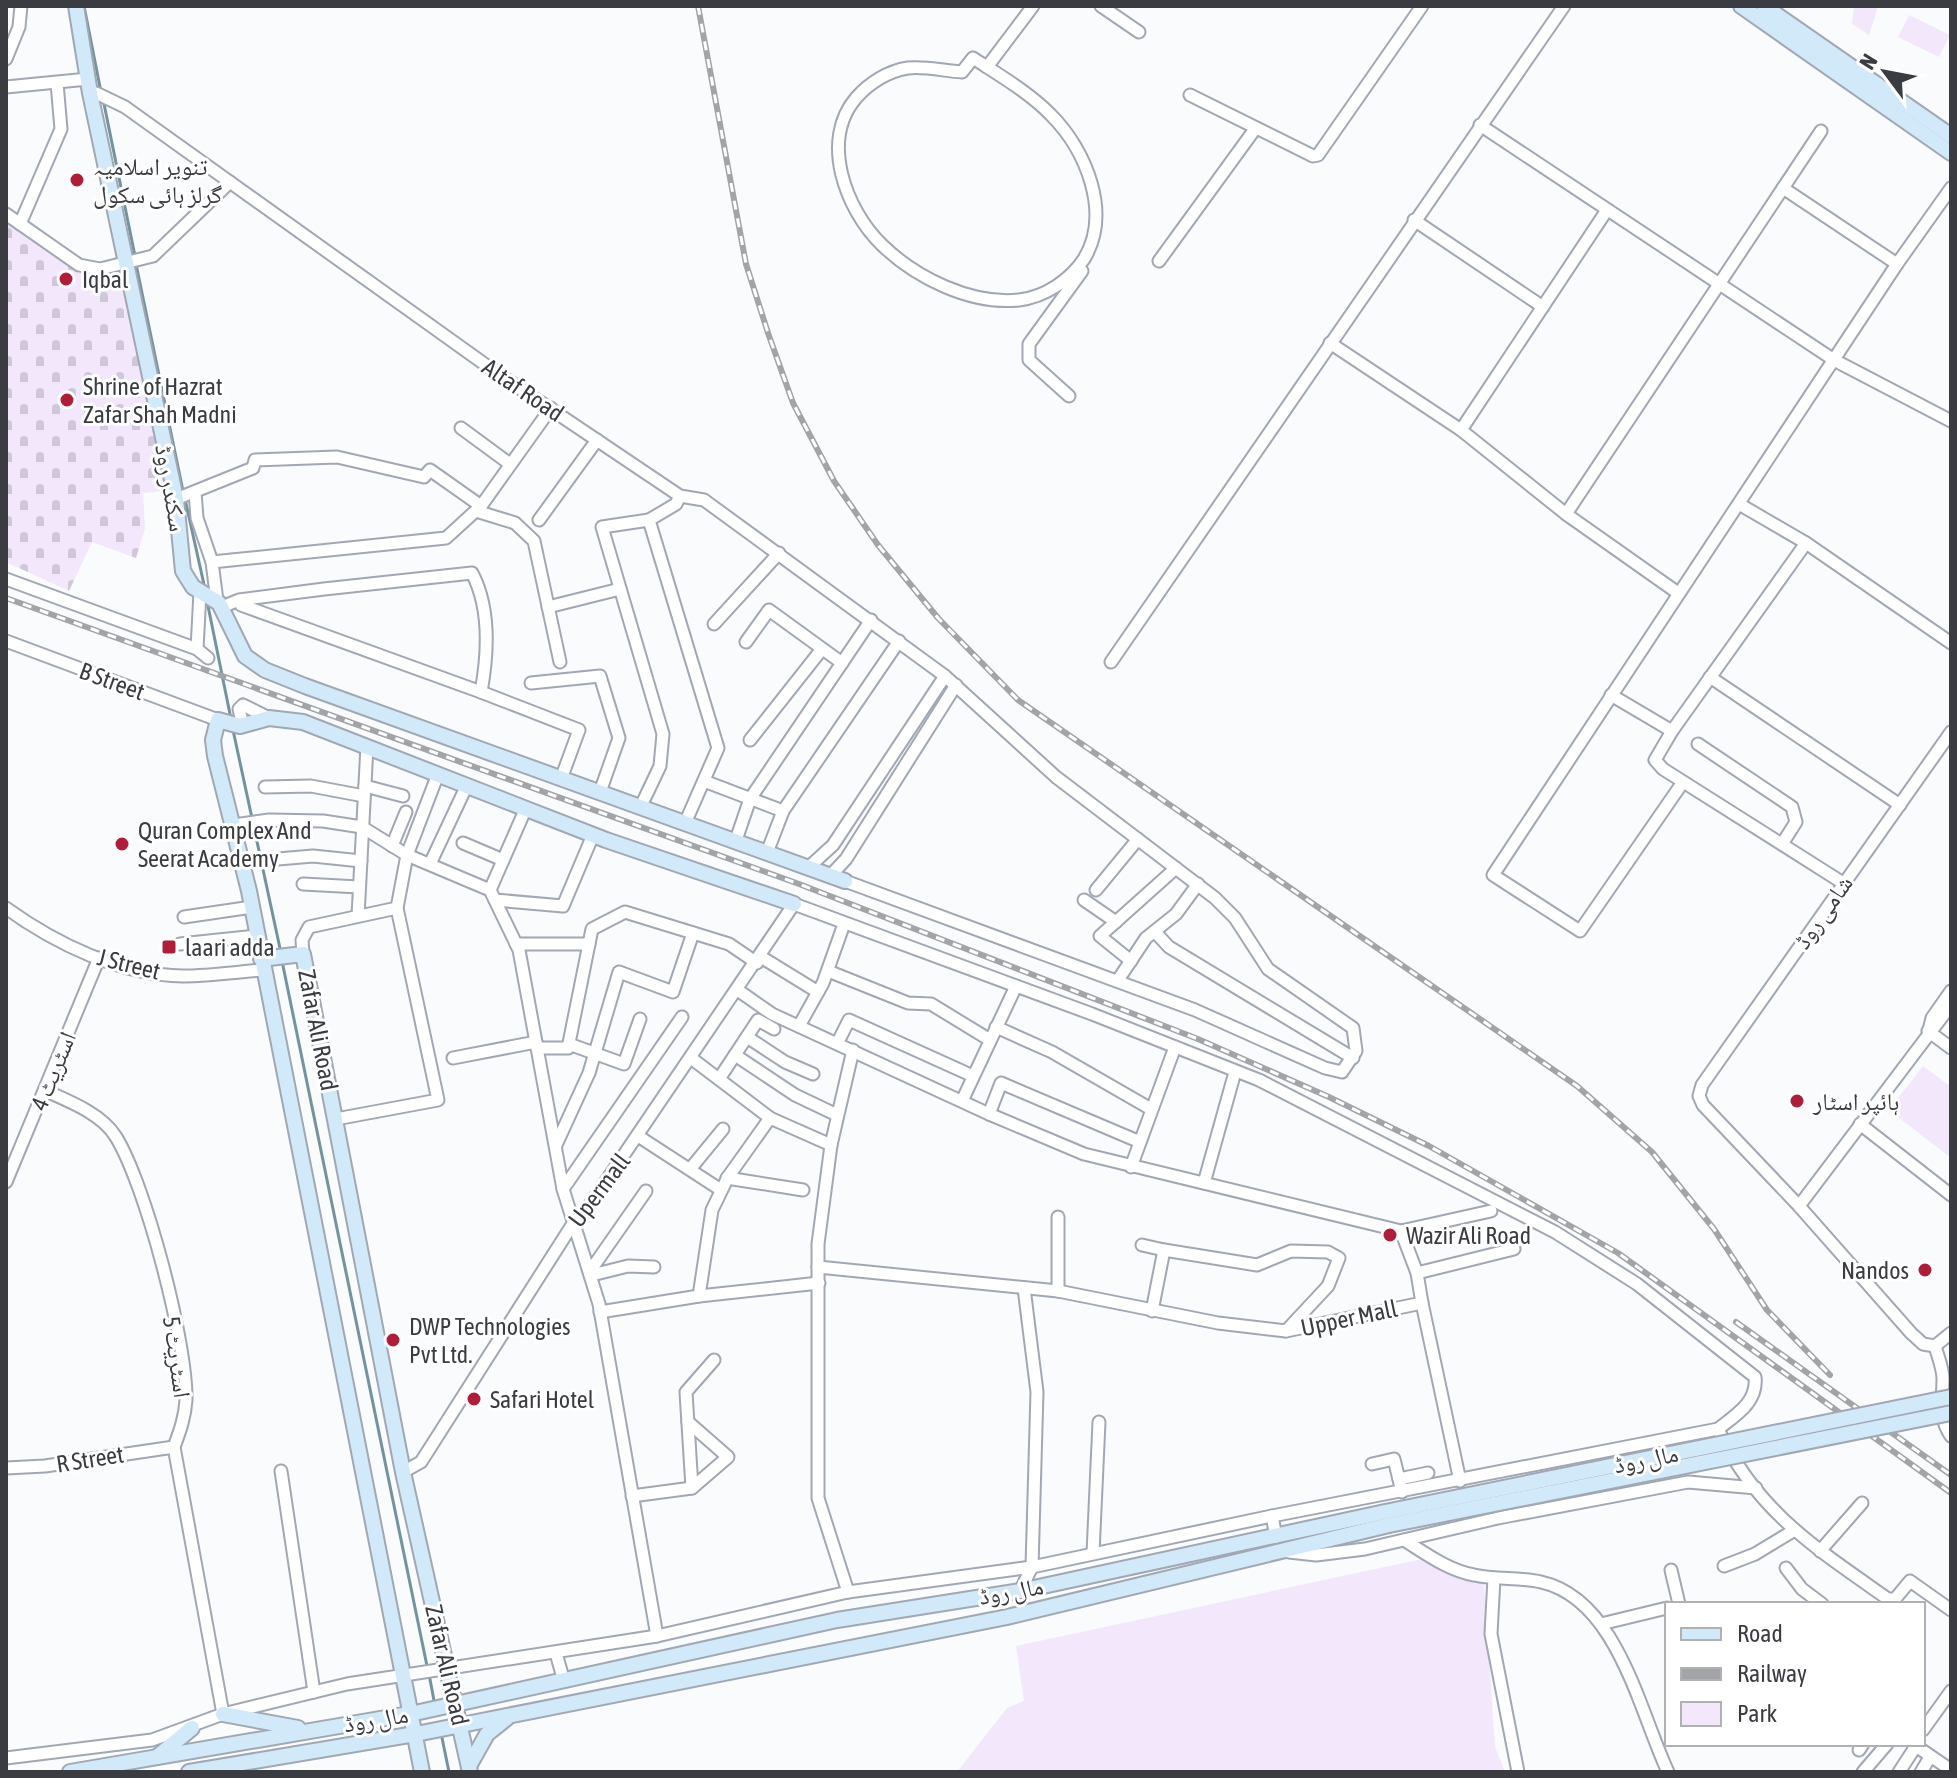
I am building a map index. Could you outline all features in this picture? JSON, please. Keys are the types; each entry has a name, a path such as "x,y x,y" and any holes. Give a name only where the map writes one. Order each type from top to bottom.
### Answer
{"main road":[{"name":"سکندر روڈ","path":"76,6 125,265 186,495 183,571 187,581 211,598 239,647 265,670 561,779 768,850 838,878"},
{"path":"1741,6 1951,153"},
{"path":"1764,6 1951,136"},
{"path":"266,962 257,936 241,824 213,740 232,725 269,718 303,722 593,835 794,904"},
{"name":"Zafar Ali Road","path":"421,1766 418,1734 266,962 300,954 336,1119 455,1725 470,1769"},
{"name":"مال روڈ","path":"189,1772 418,1734 1007,1617 1289,1552 1387,1518 1951,1397"},
{"name":"مال روڈ","path":"70,1772 305,1729 412,1714 563,1678 837,1620 1020,1591 1276,1537 1951,1413"},
{"path":"223,1714 305,1729"},
{"path":"470,1769 487,1734 510,1715"},
{"path":"157,1757 192,1728"},
{"path":"384,1739 402,1745 421,1766"}],"street":[{"path":"6,59 19,27 21,6"},
{"path":"987,67 1033,6"},
{"path":"1101,6 1139,32"},
{"path":"1190,95 1255,129 1313,156 1318,155 1422,6"},
{"path":"1111,662 1564,6"},
{"path":"973,58 987,67 1044,108 1075,150 1096,202 1095,234 1089,250 1072,275 1047,292 1018,300 957,292 918,271 882,244 856,208 837,156 838,139 847,108 867,86 909,68 962,72 973,58"},
{"path":"20,224 61,129 57,83"},
{"path":"6,87 57,83 91,88"},
{"name":"Altaf Road","path":"91,88 680,496 704,500 945,676 1056,777 1198,884 1235,918 1268,969 1353,1028 1357,1041 1353,1058"},
{"path":"1480,125 1834,360 1951,421"},
{"path":"1159,261 1255,129"},
{"path":"1566,514 1821,131"},
{"path":"6,214 88,270 125,265 145,260 230,182"},
{"path":"1783,188 1897,264"},
{"path":"1683,782 1580,931 1493,875 1897,264 1951,188"},
{"path":"1461,430 1607,210"},
{"path":"1414,220 1543,307"},
{"path":"1069,396 1029,360 1027,353 1029,344 1072,289 1089,250"},
{"path":"1330,343 1461,430 1566,514 1678,593"},
{"path":"212,562 446,538 479,509 551,408"},
{"path":"461,428 510,464"},
{"path":"539,520 597,440"},
{"path":"197,649 211,598 212,562 186,495 253,468 255,460 337,457 424,477 430,470 479,509 515,523 534,541 560,662"},
{"path":"641,806 660,766 663,734 602,527 649,520 676,504 680,496"},
{"path":"1739,504 1806,543 1951,643"},
{"path":"649,520 718,748 686,821"},
{"path":"1806,543 1672,731 1655,760 1683,782 1843,883"},
{"path":"714,624 779,553"},
{"path":"211,598 239,600 472,573 480,588 488,654 481,692"},
{"path":"6,579 197,649 208,658"},
{"path":"548,607 620,589"},
{"path":"239,600 241,605 579,730 561,779"},
{"path":"746,642 769,610 842,663"},
{"path":"736,840 750,799 871,620"},
{"name":"B Street","path":"6,641 232,725"},
{"path":"768,850 783,811 899,641"},
{"path":"750,740 822,649"},
{"path":"531,683 600,676 619,738 600,792"},
{"path":"809,867 833,845 945,676"},
{"path":"1710,677 1900,805"},
{"path":"956,685 846,859 838,878 1195,1010 1325,1068 1342,1072 1353,1058 1169,947 1155,932"},
{"path":"1611,695 1672,731"},
{"name":"شامی روڈ","path":"1799,1206 1703,1105 1699,1096 1702,1085 1951,732"},
{"path":"1698,744 1792,807 1796,822 1782,844"},
{"path":"358,916 367,746"},
{"path":"336,1119 438,1100 397,908 407,855 438,774"},
{"path":"704,781 783,811"},
{"path":"430,864 467,785"},
{"path":"265,787 311,786 403,796"},
{"path":"526,808 503,860 492,895 516,944 563,1189 600,1312 657,1636"},
{"path":"392,846 406,812"},
{"path":"241,824 269,820 323,821 362,827 407,855 492,895 563,906 593,835"},
{"path":"1096,890 1138,839"},
{"path":"463,843 503,860"},
{"path":"278,859 313,856 361,861"},
{"path":"1131,961 1100,936 1176,868"},
{"path":"303,884 359,887"},
{"path":"1118,980 1146,938 1176,914 1198,884"},
{"path":"1084,900 1116,922"},
{"path":"6,1758 152,1740 192,1728 223,1714 314,1692 444,1668 657,1636 848,1592 1032,1567 1272,1516 1718,1429 1746,1406 1756,1387 1755,1377 1637,1284 1555,1232 1259,1080 794,904"},
{"name":"Upermall","path":"403,1472 421,1462 574,1222 581,1218 739,991 794,904"},
{"path":"184,917 252,907"},
{"name":"J Street","path":"6,908 99,958 128,969 181,976 266,962"},
{"path":"300,954 302,940 309,927 397,908"},
{"path":"453,1058 537,1045 568,1048 592,929 625,912 729,944 818,992"},
{"path":"799,1026 828,971 844,924"},
{"path":"555,1146 589,1073 619,972 673,992 693,933"},
{"path":"180,944 257,936"},
{"path":"516,944 589,944"},
{"name":"اسٹریٹ 4","path":"6,1182 99,958"},
{"path":"828,971 908,1003 931,1004 990,1040"},
{"path":"962,1101 1016,986"},
{"path":"739,991 772,1014 1084,1154 1401,1231 1491,1211"},
{"path":"1928,1031 1932,1018 1951,991"},
{"path":"1951,1005 1928,1031 1799,1206 1923,1344 1935,1346 1951,1333"},
{"path":"563,1189 682,1017"},
{"path":"569,1044 624,1064 640,1019"},
{"path":"719,1079 758,1020 774,1029"},
{"path":"838,1042 849,1020 973,1076"},
{"path":"996,1027 1052,1052 1151,1109"},
{"path":"1928,1031 1951,1048"},
{"path":"747,1037 785,1062 813,1074"},
{"path":"1131,1167 1175,1047"},
{"path":"848,1592 818,1498 818,1267 831,1145 853,1050"},
{"path":"735,1055 795,1095 837,1115"},
{"path":"691,1058 770,1118 831,1145"},
{"path":"1204,1183 1235,1072"},
{"path":"989,1114 1001,1083 1140,1142"},
{"name":"اسٹریٹ 5","path":"46,1091 78,1105 115,1134 141,1191 182,1352 185,1410 174,1447 223,1714"},
{"path":"699,1296 712,1210 727,1178 770,1118"},
{"path":"1860,1124 1951,1195"},
{"path":"691,1168 723,1129"},
{"path":"638,1136 721,1190"},
{"path":"727,1178 803,1190"},
{"path":"590,1271 646,1191"},
{"path":"1058,1217 1058,1291"},
{"name":"Upper Mall","path":"818,1267 1058,1291 1218,1323 1286,1331 1422,1303 1417,1273 1401,1231"},
{"path":"1142,1245 1257,1265 1291,1251 1336,1255 1338,1263 1328,1286 1286,1331"},
{"path":"1417,1273 1514,1249"},
{"path":"1152,1311 1164,1250"},
{"path":"590,1271 628,1266 654,1267"},
{"path":"600,1312 699,1296 819,1283"},
{"path":"1020,1591 1032,1567 1037,1392 1024,1288"},
{"path":"1422,1303 1460,1481"},
{"path":"1935,1346 1943,1381 1940,1393 1945,1426 1951,1436"},
{"path":"692,1488 686,1392 714,1360"},
{"path":"632,1496 692,1488 728,1457 688,1422"},
{"path":"1093,1553 1099,1422"},
{"path":"1718,1429 1734,1464 1793,1531 1888,1599 1895,1599 1910,1581 1951,1610"},
{"name":"R Street","path":"6,1468 45,1466 174,1447"},
{"path":"1372,1464 1394,1459 1402,1492"},
{"path":"281,1471 314,1692"},
{"path":"1399,1479 1428,1473"},
{"path":"1289,1552 1335,1554 1688,1482 1756,1488"},
{"path":"1820,1551 1862,1503"},
{"path":"1272,1516 1276,1537"},
{"path":"1724,1566 1755,1554 1793,1531"},
{"path":"1404,1540 1471,1575 1538,1580 1565,1589 1601,1624 1621,1655 1668,1772"},
{"path":"1032,1567 1049,1585"},
{"path":"1786,1568 1815,1602"},
{"path":"1671,1570 1679,1602"},
{"path":"1494,1578 1491,1634 1518,1772"},
{"path":"1601,1624 1665,1608"},
{"path":"556,1653 563,1678"},
{"path":"1925,1727 1951,1691"},
{"path":"1863,1772 1885,1746"},
{"path":"1899,1772 1914,1746"},
{"path":"1916,1746 1951,1770"},
{"path":"1921,1772 1930,1757"}],"green space":[{"path":"1854,6 1878,6 1869,35 1852,24"},
{"path":"1909,15 1950,35 1939,57 1898,37"},
{"path":"6,217 86,272 129,269 172,490 143,493 145,528 136,558 92,542 69,591 6,562"},
{"path":"1923,1066 1951,1087 1951,1158 1889,1110"},
{"path":"1441,1555 1484,1582 1495,1747 1505,1772 957,1772 1007,1708 1024,1701 1016,1646"}],"waterway":[{"path":"84,6 101,92"},
{"path":"103,99 135,256"},
{"path":"136,264 183,491"},
{"path":"185,499 205,589"},
{"path":"207,601 231,719"},
{"path":"233,730 281,953"},
{"path":"282,961 427,1666"},
{"path":"429,1674 435,1706"},
{"path":"441,1733 449,1772"}],"railway":[{"path":"698,6 746,264 793,403 834,481 878,545 938,618 1018,700 1577,1086 1652,1152 1714,1229 1767,1310 1830,1375"},
{"path":"6,598 799,884 1198,1039 1329,1097 1429,1146 1618,1253 1951,1493"},
{"path":"1736,1322 1951,1475"}],"place":[{"name":"تنویر اسلامیہ گرلز ہائی سکول","path":"77,180"},
{"name":"Iqbal","path":"66,279"},
{"name":"Shrine of Hazrat Zafar Shah Madni","path":"67,400"},
{"name":"Quran Complex And Seerat Academy","path":"122,844"},
{"name":"laari adda","path":"169,947"},
{"name":"ہائپر اسٹار","path":"1797,1101"},
{"name":"Wazir Ali Road","path":"1390,1235"},
{"name":"Nandos","path":"1925,1270"},
{"name":"DWP Technologies Pvt Ltd.","path":"393,1340"},
{"name":"Safari Hotel","path":"474,1399"}]}
